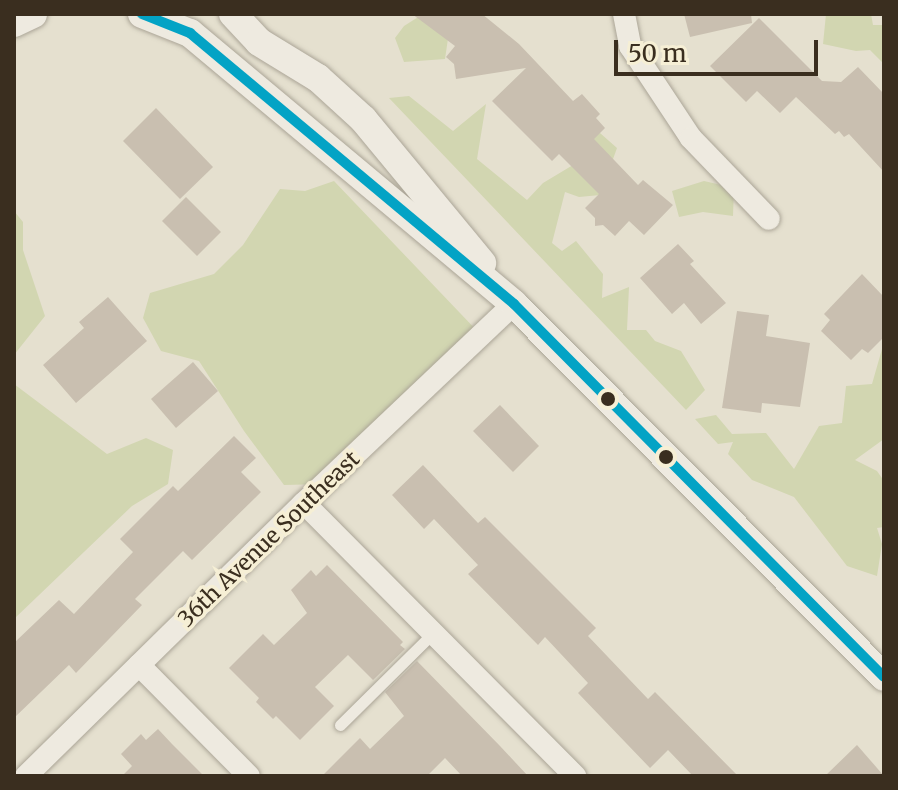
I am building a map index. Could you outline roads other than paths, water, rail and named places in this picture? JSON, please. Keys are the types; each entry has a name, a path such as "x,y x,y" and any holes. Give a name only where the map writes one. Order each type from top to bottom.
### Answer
{"street":[{"path":"14,23 33,14"},
{"path":"142,14 190,33 514,304 884,677"},
{"path":"233,14 259,42 318,78 363,119 450,221 514,304"},
{"path":"624,14 630,46 691,138 769,219"},
{"name":"36th Avenue Southeast","path":"26,776 304,503 514,304"},
{"path":"304,503 575,776"},
{"path":"139,665 249,776"}],"lane":[{"path":"340,725 433,633"}]}
